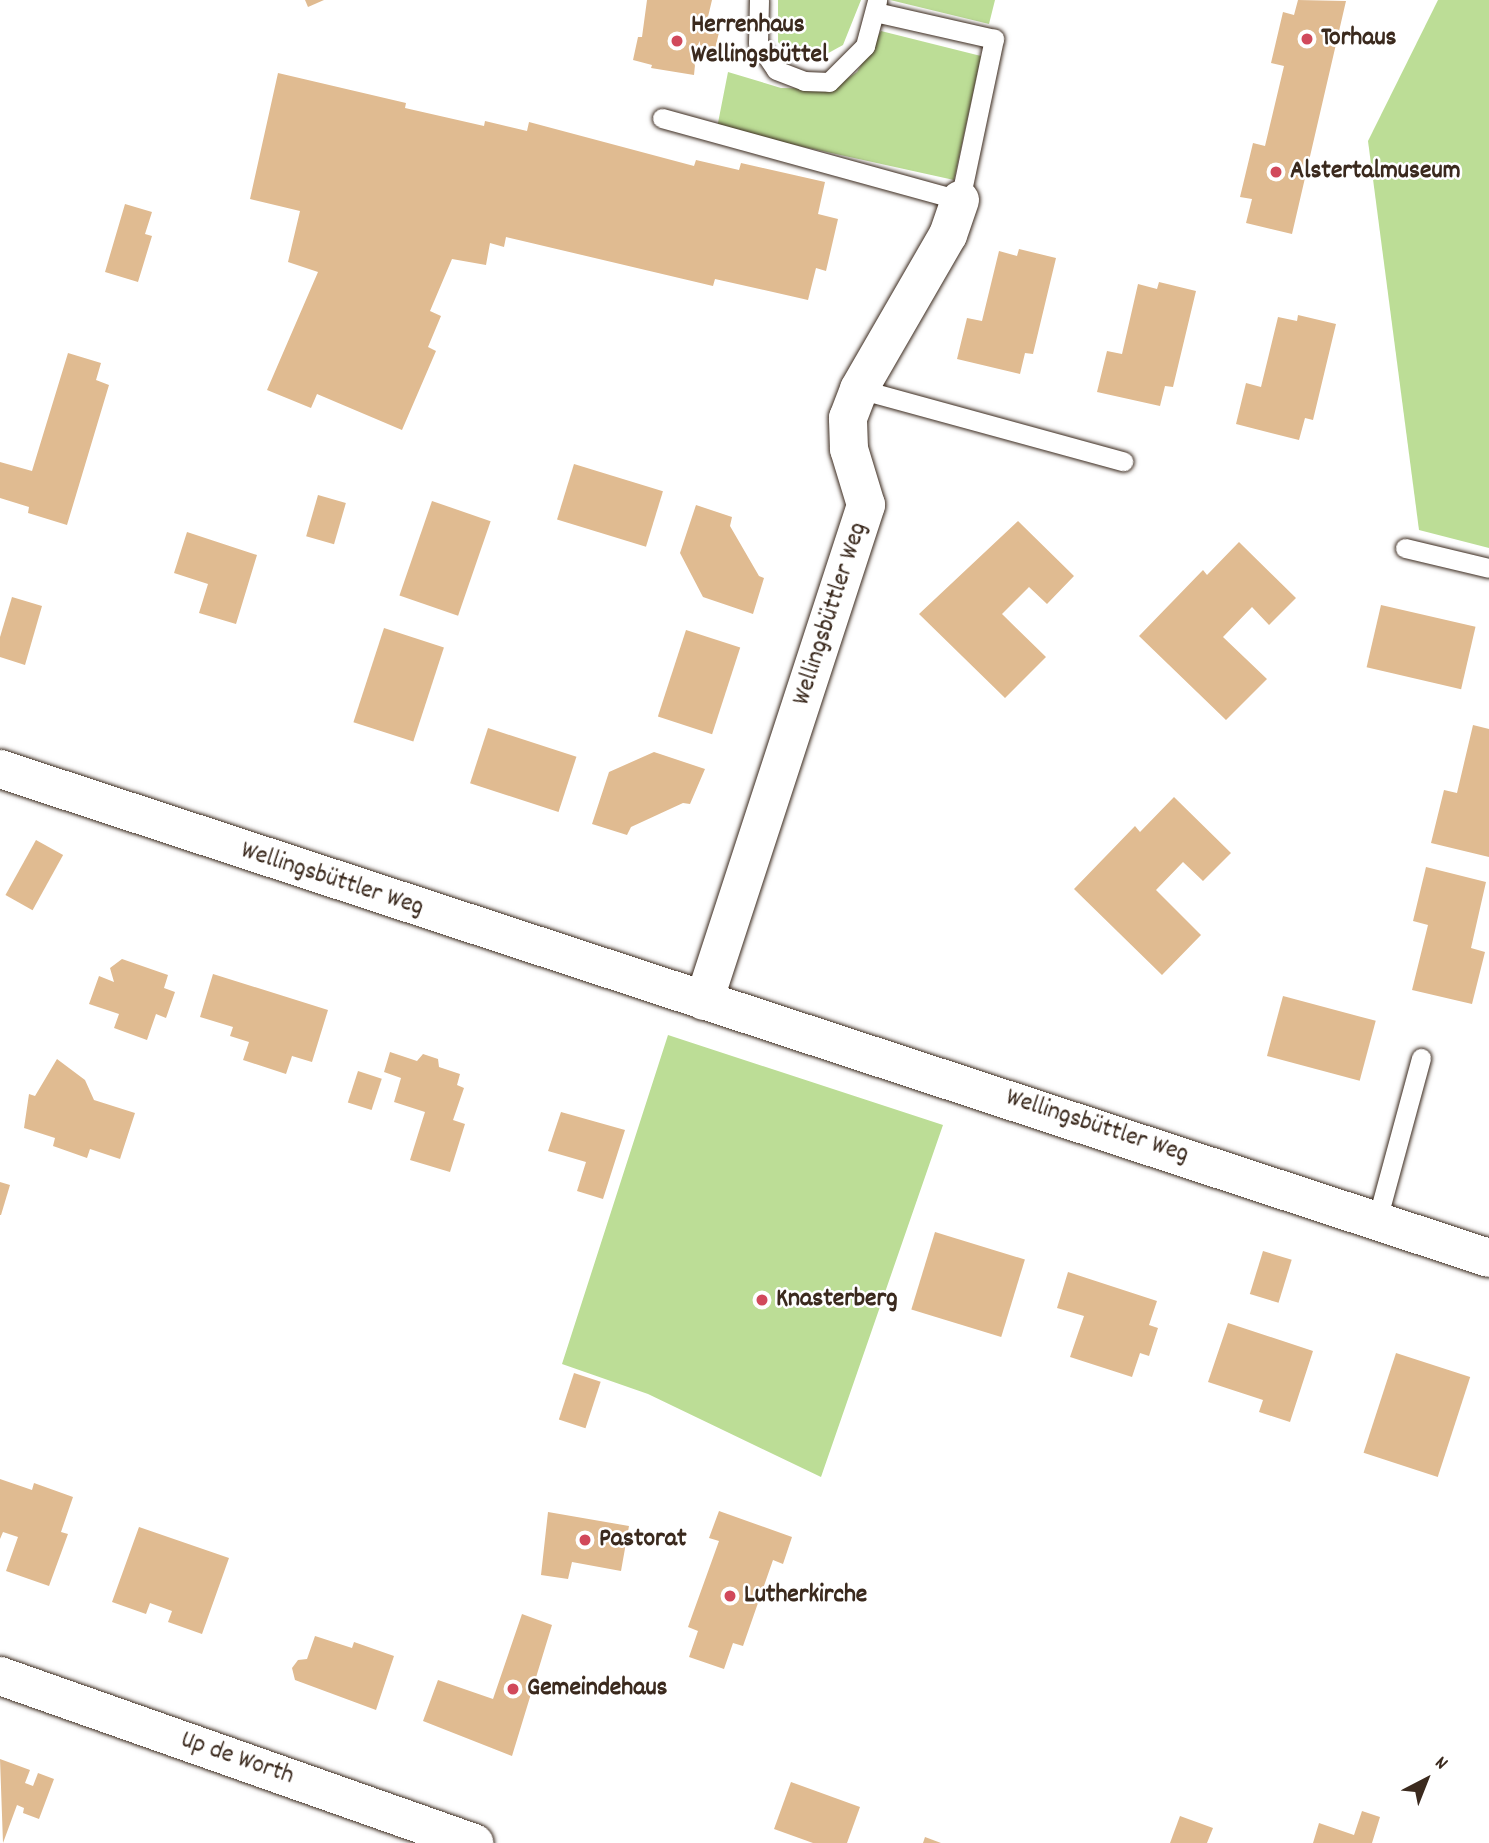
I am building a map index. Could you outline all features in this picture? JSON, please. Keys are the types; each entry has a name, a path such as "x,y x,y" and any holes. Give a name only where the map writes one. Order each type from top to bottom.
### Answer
{"main road":[{"name":"Wellingsbüttler Weg","path":"704,1002 866,505 849,449 848,418 859,389 948,235 960,200"},
{"name":"Wellingsbüttler Weg","path":"0,769 1489,1258"},
{"name":"Up de Worth","path":"0,1676 474,1843"}],"lane":[{"path":"662,118 960,200 994,39 876,6 865,46 845,69 829,82 804,81 776,70 758,43 759,0"},
{"path":"859,389 1123,461"},
{"path":"1405,548 1489,568"},
{"path":"1377,1220 1421,1058"}],"green space":[{"path":"778,0 861,0 843,45 812,62 788,54 778,42"},
{"path":"890,0 995,0 989,24"},
{"path":"1438,0 1489,0 1489,548 1419,530 1368,141"},
{"path":"881,31 981,56 954,180 717,128 728,72 781,88 832,89 857,72"},
{"path":"668,1035 943,1125 821,1477 648,1394 562,1364"}],"building":[{"path":"305,0 324,0 308,7"},
{"name":"Herrenhaus Wellingsbüttel","path":"647,0 712,0 707,21 721,24 715,49 697,45 694,75 651,68 652,65 633,60 638,37 642,37"},
{"path":"1298,0 1346,1 1292,234 1246,223 1252,199 1240,197 1253,143 1265,146 1284,66 1271,63 1283,12 1294,15"},
{"path":"278,73 406,103 405,108 484,126 485,121 527,131 529,122 694,166 696,160 739,170 741,163 825,182 818,214 838,219 826,271 816,268 808,300 715,279 713,286 506,237 504,247 490,243 486,265 452,259 430,311 441,316 428,347 436,351 402,430 317,394 311,408 267,390 318,272 288,262 300,211 250,199"},
{"path":"125,204 152,212 145,234 152,236 138,282 105,272"},
{"path":"1019,249 1056,258 1033,354 1025,353 1020,374 957,359 967,318 982,321 999,251 1017,256"},
{"path":"1159,282 1196,291 1173,387 1165,386 1160,406 1097,392 1107,351 1122,354 1138,284 1157,289"},
{"path":"1298,315 1336,324 1313,420 1305,418 1299,440 1236,424 1246,383 1261,387 1278,317 1297,321"},
{"path":"68,353 101,363 96,380 109,385 67,525 28,513 29,507 0,498 0,462 32,471"},
{"path":"574,464 663,491 646,547 557,519"},
{"path":"318,495 346,503 334,544 306,536"},
{"path":"432,501 491,521 458,616 399,596"},
{"path":"696,505 732,517 730,526 759,576 764,578 753,614 703,597 680,553"},
{"path":"1018,521 1074,576 1047,604 1029,587 1002,614 1046,657 1005,698 919,614"},
{"path":"187,532 257,555 236,624 199,613 208,584 174,573"},
{"path":"1239,542 1296,598 1269,625 1252,607 1223,637 1267,679 1226,720 1139,636 1203,570 1207,575"},
{"path":"12,597 42,606 25,665 0,657 0,637"},
{"path":"1381,605 1476,627 1461,689 1367,667"},
{"path":"384,628 444,647 413,742 353,722"},
{"path":"686,630 740,648 712,734 658,717"},
{"path":"1473,725 1489,729 1489,857 1431,843 1444,790 1457,793"},
{"path":"488,728 576,757 559,812 470,783"},
{"path":"654,752 705,769 690,804 683,803 631,827 627,835 592,824 609,772"},
{"path":"1174,797 1231,853 1203,881 1183,862 1156,890 1201,935 1162,975 1074,889 1135,826 1140,832"},
{"path":"36,840 63,855 33,910 5,895"},
{"path":"1426,867 1486,882 1471,948 1485,952 1472,1004 1412,990 1428,925 1413,921"},
{"path":"122,959 168,975 164,988 175,992 166,1018 156,1014 147,1040 114,1028 119,1014 89,1004 99,976 114,982 110,968"},
{"path":"213,974 328,1010 312,1062 292,1056 286,1074 243,1060 249,1042 230,1036 233,1027 200,1017"},
{"path":"1283,996 1376,1021 1360,1081 1267,1056"},
{"path":"390,1052 417,1061 423,1054 438,1059 439,1067 460,1074 457,1085 464,1088 453,1120 465,1124 450,1172 410,1160 425,1112 394,1102 401,1078 384,1072"},
{"path":"57,1059 85,1080 94,1100 135,1113 120,1159 90,1149 87,1158 53,1146 55,1138 24,1128 29,1094 35,1096"},
{"path":"358,1071 382,1079 372,1110 348,1102"},
{"path":"561,1112 625,1130 603,1199 577,1191 586,1162 548,1151"},
{"path":"0,1182 10,1185 1,1215 0,1215"},
{"path":"935,1232 1025,1259 1001,1337 911,1309"},
{"path":"1263,1251 1292,1260 1279,1303 1250,1294"},
{"path":"1068,1272 1157,1301 1149,1325 1158,1328 1149,1356 1140,1353 1132,1377 1070,1357 1084,1316 1057,1308"},
{"path":"1228,1323 1313,1351 1290,1422 1259,1412 1263,1400 1208,1382"},
{"path":"1396,1353 1470,1377 1438,1477 1364,1453"},
{"path":"574,1373 601,1382 585,1428 559,1420"},
{"path":"0,1479 32,1490 34,1483 73,1497 61,1532 68,1534 49,1586 6,1571 18,1537 3,1532 0,1539"},
{"name":"Lutherkirche","path":"719,1511 792,1537 783,1564 773,1560 743,1646 733,1643 724,1669 689,1657 698,1631 688,1627 719,1541 709,1538"},
{"name":"Pastorat","path":"548,1512 629,1526 621,1571 572,1562 568,1579 541,1575"},
{"path":"139,1527 229,1558 202,1634 168,1622 172,1611 150,1603 146,1614 112,1602"},
{"name":"Gemeindehaus","path":"522,1614 552,1625 512,1756 423,1721 438,1680 493,1699"},
{"path":"315,1636 352,1648 354,1642 394,1656 376,1710 295,1680 292,1668 298,1660 307,1659"},
{"path":"0,1759 30,1770 25,1783 33,1786 38,1773 54,1779 39,1819 23,1813 24,1808 17,1805 3,1843"},
{"path":"791,1782 860,1807 847,1843 813,1843 774,1829"},
{"path":"1362,1811 1380,1817 1372,1843 1313,1843 1319,1823 1354,1835"},
{"path":"1180,1816 1213,1828 1207,1843 1170,1843"},
{"path":"925,1837 941,1843 923,1843"}],"place":[{"name":"Torhaus","path":"1307,39"},
{"name":"Herrenhaus Wellingsbüttel","path":"677,41"},
{"name":"Alstertalmuseum","path":"1276,172"},
{"name":"Knasterberg","path":"762,1300"},
{"name":"Pastorat","path":"585,1540"},
{"name":"Lutherkirche","path":"730,1596"},
{"name":"Gemeindehaus","path":"513,1689"}]}
